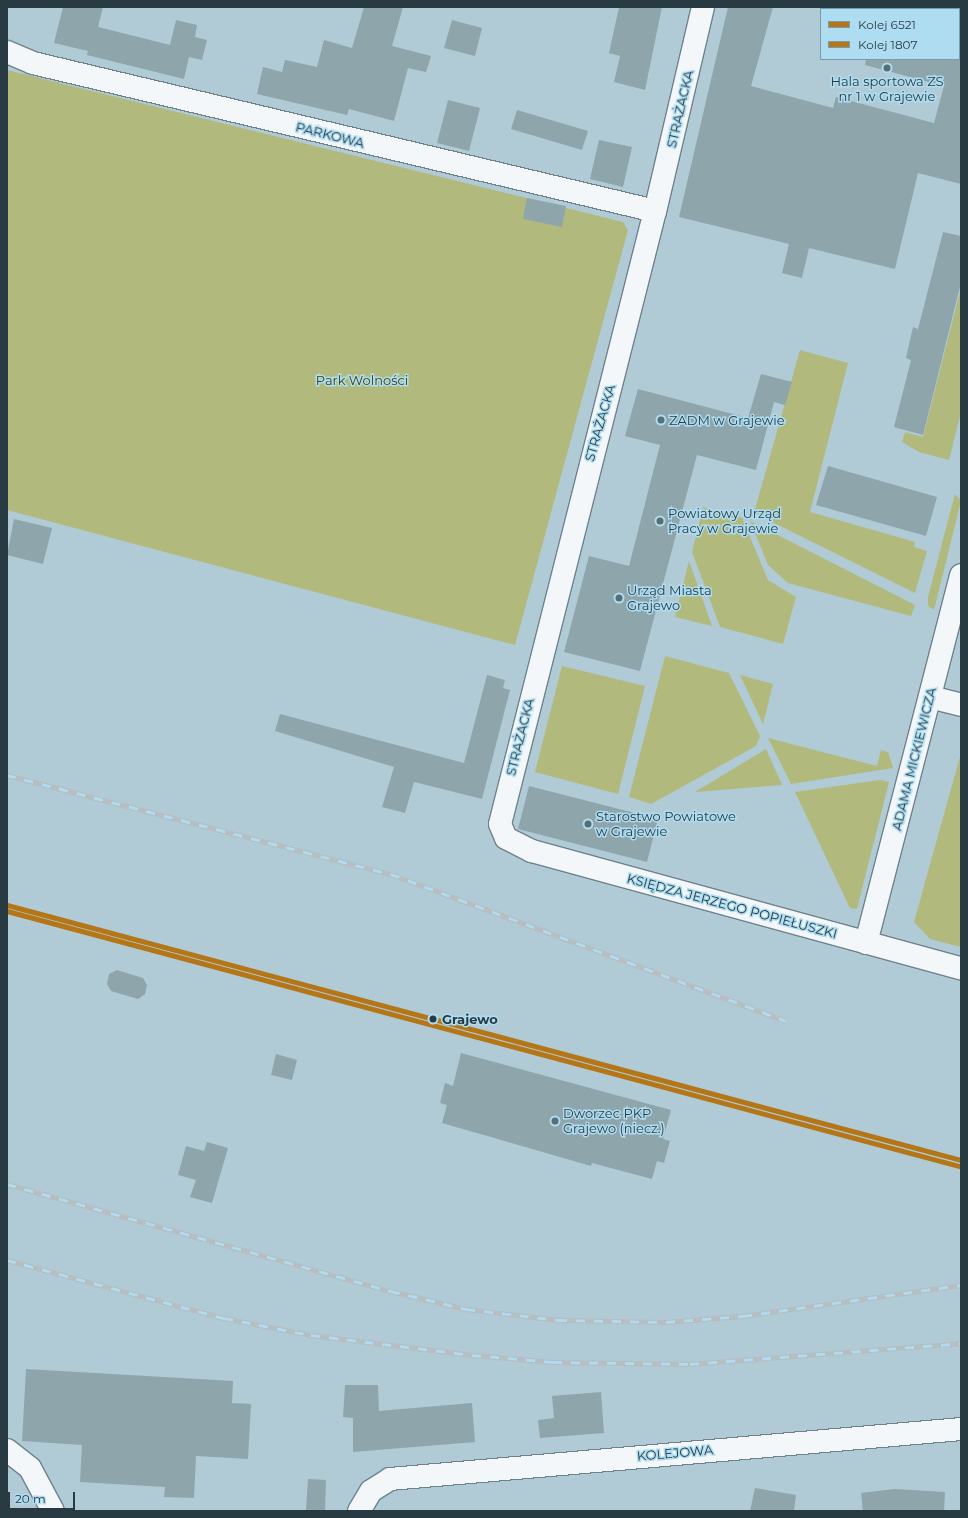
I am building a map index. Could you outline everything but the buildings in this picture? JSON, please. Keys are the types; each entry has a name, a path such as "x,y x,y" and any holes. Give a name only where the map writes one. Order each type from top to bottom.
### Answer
{"street":[{"name":"STRAŻACKA","path":"506,838 500,824 503,804 655,211 703,7"},
{"name":"PARKOWA","path":"7,52 41,65 655,211"},
{"name":"ADAMA MICKIEWICZA","path":"866,943 961,575"},
{"path":"930,698 961,705"},
{"name":"KSIĘDZA JERZEGO POPIEŁUSZKI","path":"506,838 532,851 961,968"},
{"name":"KOLEJOWA","path":"359,1511 371,1491 390,1479 961,1429"},
{"path":"7,1450 30,1468 53,1511"}],"green space":[{"name":"Park Wolności","path":"7,70 623,222 628,230 515,645 7,510"},
{"path":"961,288 961,412 949,460 919,452 902,442 905,432 923,437"},
{"path":"800,350 848,363 810,512 915,542 914,547 927,551 915,593 754,513"},
{"path":"955,494 961,501 934,610 928,606 928,597"},
{"path":"703,507 742,518 768,580 796,597 783,644 720,627 692,552"},
{"path":"750,521 915,605 911,616 788,583 768,565"},
{"path":"689,561 712,626 675,617"},
{"path":"665,656 729,673 760,736 756,746 651,804 629,797"},
{"path":"562,666 645,686 618,794 535,772"},
{"path":"740,675 773,684 763,724"},
{"path":"768,738 877,766 881,750 888,752 893,768 791,784"},
{"path":"766,749 782,785 695,792"},
{"path":"961,753 961,947 930,939 914,922"},
{"path":"880,780 889,782 857,909 850,908 795,792"}],"railway":[{"path":"7,775 391,874 786,1021"},
{"path":"7,1184 391,1291 466,1309 558,1320 666,1322 743,1316 961,1285"},
{"path":"7,1260 224,1318 311,1335 472,1355 553,1362 690,1364 961,1343"}],"rail line":[{"name":"6521","path":"7,905 961,1160"},
{"name":"1807","path":"7,911 959,1166"}],"place":[{"name":"Hala sportowa ZS nr 1 w Grajewie","path":"887,68"},
{"name":"ZADM w Grajewie","path":"661,420"},
{"name":"Powiatowy Urząd Pracy w Grajewie","path":"660,521"},
{"name":"Urząd Miasta Grajewo","path":"619,598"},
{"name":"Starostwo Powiatowe w Grajewie","path":"588,824"},
{"name":"Grajewo","path":"433,1019"},
{"name":"Dworzec PKP Grajewo (niecz.)","path":"555,1121"}]}
